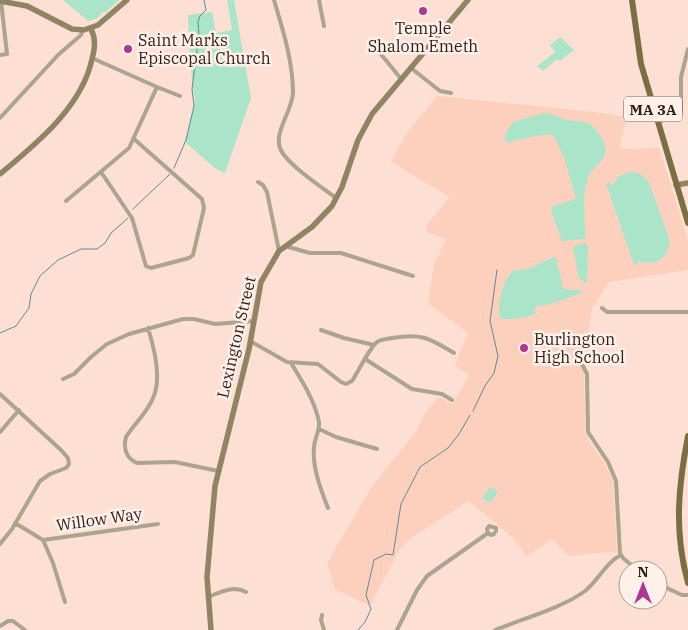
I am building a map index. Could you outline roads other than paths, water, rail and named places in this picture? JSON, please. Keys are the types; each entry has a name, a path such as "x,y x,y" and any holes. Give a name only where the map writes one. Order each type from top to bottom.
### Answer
{"main road":[{"name":"MA 3A","path":"632,0 641,64 688,224"},
{"path":"688,436 682,466 678,526 680,550 688,583"}],"street":[{"path":"0,55 8,54 0,1 27,6 72,29 82,30 92,29 126,0"},
{"path":"274,0 287,49 293,93 291,107 280,132 279,145 282,154 288,160 336,198"},
{"path":"319,0 324,26"},
{"name":"Lexington Street","path":"211,630 208,571 212,512 218,471 250,341 261,282 270,263 279,251 316,223 327,212 336,198 364,128 372,114 468,0"},
{"path":"0,174 39,141 61,117 84,82 92,58 95,40 92,29"},
{"path":"0,118 58,55 81,36 82,30"},
{"path":"371,42 402,80"},
{"path":"657,122 678,116 681,111 682,76 688,49"},
{"path":"92,58 180,96"},
{"path":"411,68 440,91 451,93"},
{"path":"66,201 129,148 157,87"},
{"path":"101,172 133,220 146,266 151,268 193,256 196,252 204,207 202,199 134,140"},
{"path":"258,182 263,184 267,192 279,251"},
{"path":"676,185 688,183"},
{"path":"285,246 310,253 341,253 413,276"},
{"path":"602,308 607,312 688,312"},
{"path":"63,379 70,378 107,344 122,336 148,328 189,318 215,324 254,321"},
{"path":"148,328 157,374 157,389 150,404 126,438 124,443 126,453 137,463 181,462 218,471"},
{"path":"321,330 374,345"},
{"path":"250,341 291,363 318,364 346,384 352,381 374,345 383,339 418,336 429,338 454,353"},
{"path":"366,359 412,389 442,394 452,400"},
{"path":"581,362 586,374 588,432 610,466 617,484 617,522 621,555 626,560"},
{"path":"291,363 305,386 317,416 319,429 315,440 313,456 328,508"},
{"path":"0,394 61,450 68,458 69,464 66,468 40,481 0,544"},
{"path":"0,432 19,410"},
{"path":"319,429 336,437 377,449"},
{"path":"15,522 43,540 66,602"},
{"name":"Willow Way","path":"43,540 158,524"},
{"path":"397,630 417,590 427,576 488,533"},
{"path":"494,630 581,594 621,555"},
{"path":"668,588 688,596"},
{"path":"208,597 234,589 241,589 246,592"},
{"path":"322,615 321,620 324,630"},
{"path":"0,626 8,621 14,621 25,630"}],"waterway":[{"path":"174,168 186,140 194,106 192,89 199,35 198,22 200,16 206,10 204,0"},
{"path":"133,209 170,174"},
{"path":"0,333 16,326 29,308 31,294 40,276 58,260 81,249 97,249 128,218"},
{"path":"473,411 485,386 494,373 498,356 490,321 497,270"},
{"path":"358,630 365,622 371,609 366,595 374,560 386,554 393,555 401,504 420,467 448,448 470,415"}],"place":[{"name":"Temple Shalom Emeth","path":"423,11"},
{"name":"Saint Marks Episcopal Church","path":"128,49"},
{"name":"Burlington High School","path":"524,348"}]}
